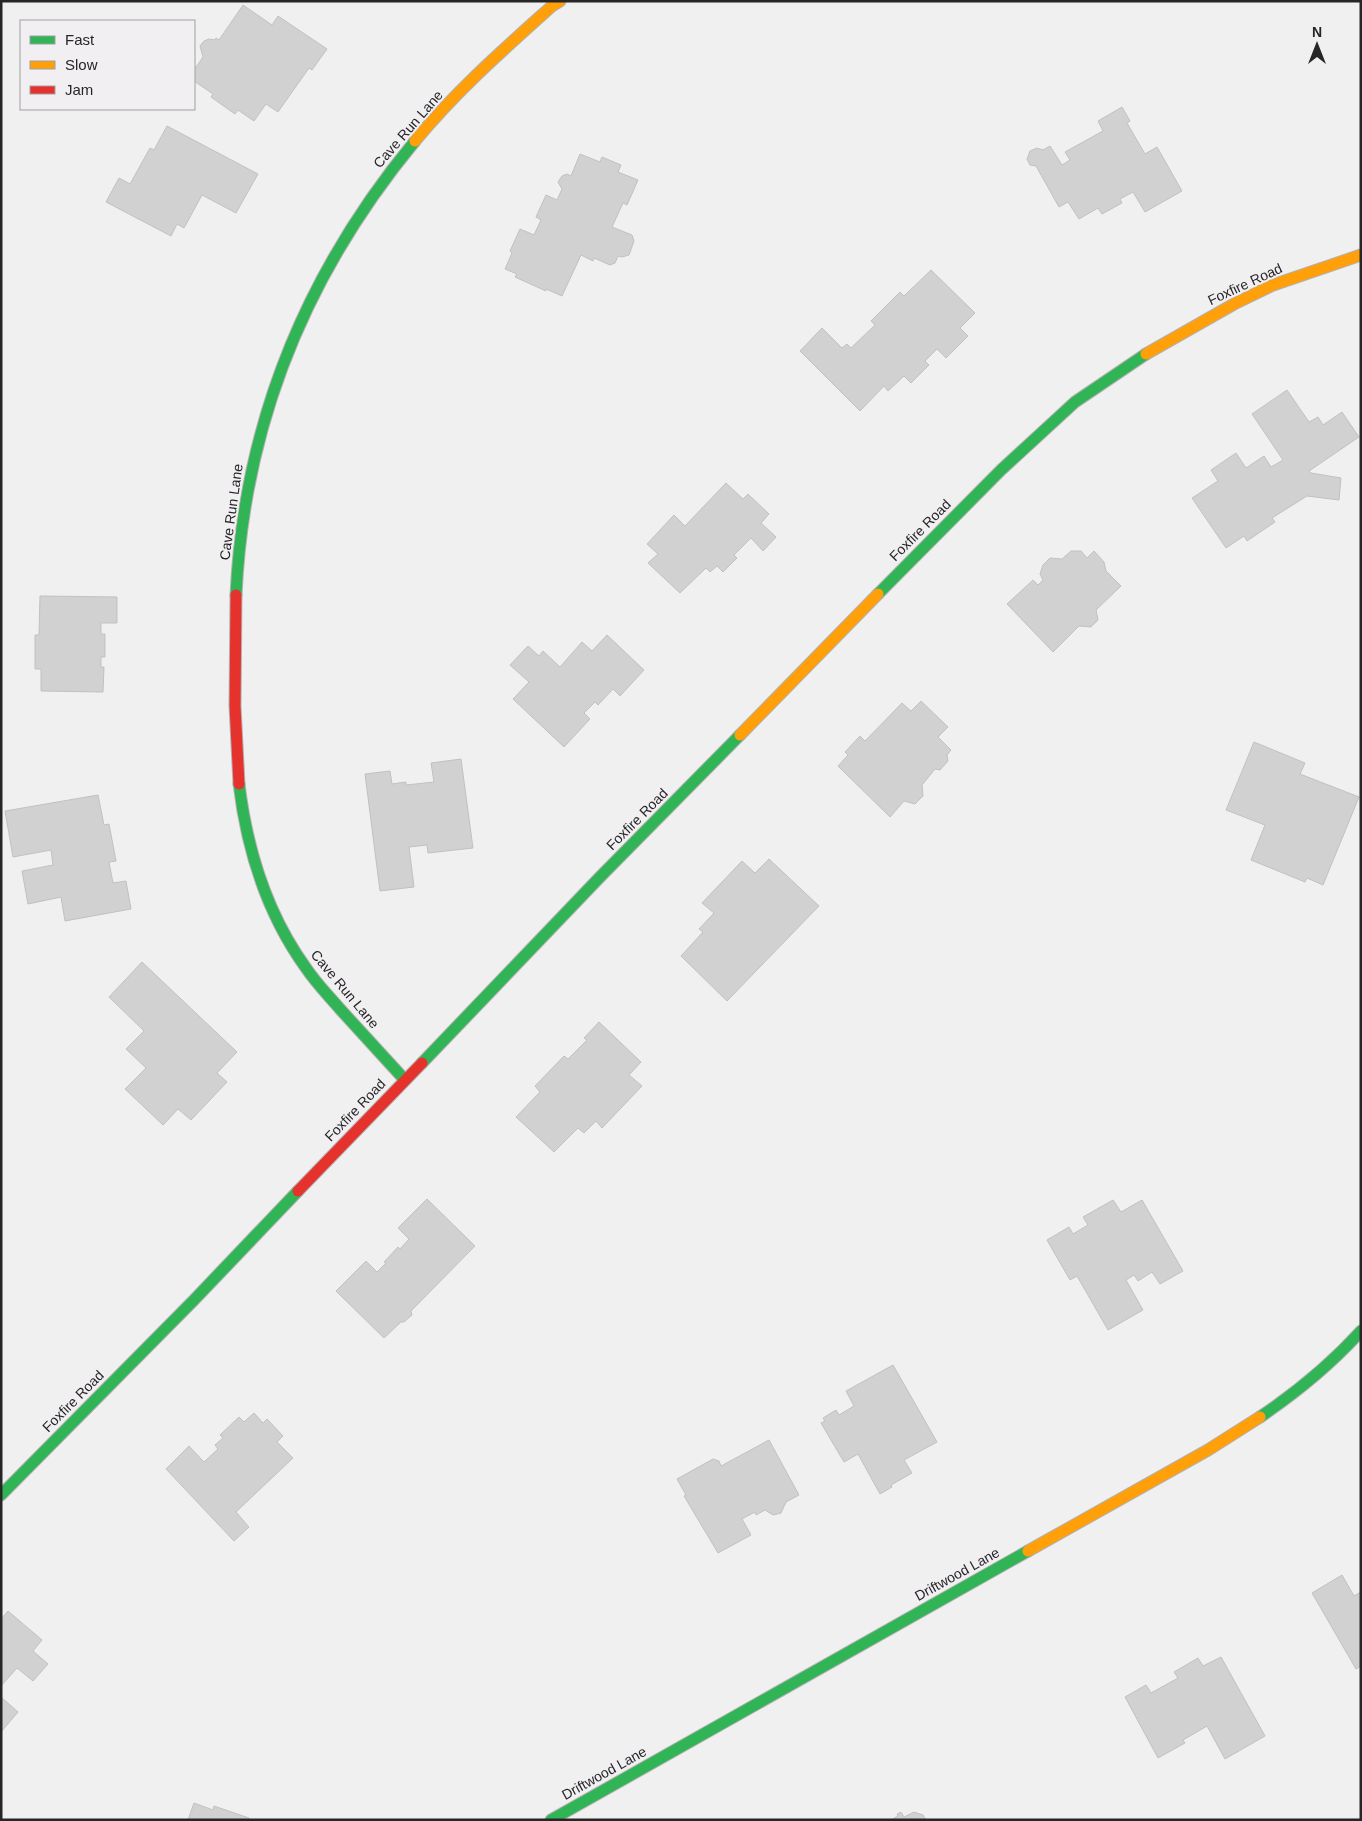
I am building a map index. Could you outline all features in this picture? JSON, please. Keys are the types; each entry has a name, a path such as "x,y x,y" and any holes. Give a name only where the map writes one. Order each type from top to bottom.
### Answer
{"street":[{"name":"Cave Run Lane","path":"404,1079 310,975 290,945 273,912 251,849 241,802 235,725 234,643 239,554 244,508 264,419 278,376 295,334 334,256 356,219 380,184 433,119 492,60 560,1"},
{"name":"Foxfire Road","path":"1,1495 194,1300 404,1079 600,877 1001,470 1075,402 1156,347 1234,304 1274,285 1361,254"},
{"name":"Driftwood Lane","path":"551,1820 1208,1450 1266,1414 1316,1376 1361,1331"}],"building":[{"path":"243,5 272,25 278,16 327,49 312,70 309,68 278,112 266,104 254,121 238,110 235,114 211,97 213,94 195,82 195,69 203,57 200,46 209,39 215,40 216,38 219,40"},
{"path":"1122,107 1130,121 1127,123 1145,154 1157,147 1182,191 1145,212 1133,192 1120,199 1122,203 1102,214 1098,208 1079,219 1068,202 1059,207 1036,166 1030,165 1027,159 1030,151 1037,148 1043,150 1050,146 1062,165 1070,160 1065,152 1103,131 1098,121"},
{"path":"167,126 258,174 236,213 202,195 184,228 177,224 171,236 106,202 119,178 130,184 150,148 154,150"},
{"path":"580,154 600,162 602,157 621,165 618,172 638,180 627,205 623,203 612,227 632,235 634,241 629,255 618,256 615,263 610,265 594,258 593,261 581,255 562,296 515,277 517,274 505,269 512,253 510,251 520,229 534,235 541,220 536,217 546,195 557,200 562,189 558,182 562,176 567,174 571,176"},
{"path":"931,270 975,313 960,328 968,336 946,358 937,349 925,361 929,365 911,383 904,376 888,391 884,386 860,411 800,351 822,328 842,348 847,344 851,348 875,325 871,321 900,292 904,296"},
{"path":"1287,390 1309,422 1318,417 1323,425 1342,412 1359,437 1309,471 1311,473 1341,478 1339,500 1307,496 1272,518 1275,522 1247,541 1244,536 1226,548 1192,498 1218,481 1211,470 1236,453 1246,468 1264,456 1271,467 1283,460 1252,414"},
{"path":"726,483 743,499 748,494 769,514 761,523 776,537 763,551 751,538 734,555 737,558 723,572 717,566 710,572 706,568 680,593 648,563 658,554 647,544 674,515 685,526"},
{"path":"1071,551 1081,551 1087,558 1094,551 1104,562 1106,571 1121,586 1096,610 1098,620 1091,627 1079,626 1053,652 1007,604 1033,580 1038,585 1043,580 1040,574 1043,565 1050,558 1062,559"},
{"path":"40,596 117,597 117,623 101,623 101,634 105,634 105,657 101,657 101,667 104,667 103,692 41,691 41,669 35,669 35,635 39,635"},
{"path":"607,635 644,670 620,696 613,689 598,705 595,702 584,713 590,719 564,747 513,699 529,682 510,665 528,646 539,656 543,651 560,667 582,642 592,651"},
{"path":"921,701 948,727 938,737 951,750 947,755 948,761 940,770 935,769 922,785 923,796 915,804 904,801 890,817 838,766 848,755 845,752 860,736 865,741 902,703 911,711"},
{"path":"1254,742 1305,763 1300,774 1359,797 1323,885 1307,878 1305,882 1251,860 1265,825 1226,810"},
{"path":"461,759 473,848 428,853 427,845 409,847 414,887 380,891 365,774 390,771 392,784 406,782 406,785 434,782 431,763"},
{"path":"98,795 104,825 109,824 116,861 109,862 113,883 126,881 131,909 65,921 61,897 28,904 22,871 53,865 51,850 13,857 5,811"},
{"path":"769,859 819,906 727,1001 681,956 703,932 699,929 714,913 702,903 742,861 755,873"},
{"path":"142,962 237,1052 217,1073 227,1082 191,1120 178,1109 163,1125 125,1089 146,1068 126,1049 144,1031 109,997"},
{"path":"599,1022 641,1062 629,1075 642,1086 602,1128 596,1121 584,1133 578,1128 554,1152 516,1117 540,1092 535,1086 564,1056 568,1059 587,1040 584,1038"},
{"path":"427,1199 475,1246 411,1311 412,1315 404,1322 401,1322 384,1338 336,1291 366,1261 377,1272 398,1247 400,1249 409,1239 398,1228"},
{"path":"1113,1200 1121,1212 1142,1200 1183,1271 1160,1284 1152,1272 1138,1281 1134,1275 1126,1280 1143,1310 1108,1330 1077,1276 1070,1280 1047,1240 1069,1227 1073,1234 1088,1225 1083,1217"},
{"path":"893,1365 937,1442 904,1460 912,1473 880,1494 858,1454 844,1462 821,1423 825,1421 823,1418 836,1410 839,1415 854,1406 846,1391"},
{"path":"254,1413 263,1423 267,1419 283,1436 277,1442 293,1458 236,1512 249,1527 234,1541 166,1469 189,1446 204,1462 218,1449 215,1445 223,1438 220,1435 239,1417 244,1422"},
{"path":"769,1440 799,1495 786,1502 781,1513 773,1515 765,1510 756,1515 755,1512 742,1519 751,1535 718,1553 684,1496 686,1495 677,1479 713,1459 719,1461 721,1466"},
{"path":"1342,1575 1354,1596 1361,1592 1361,1666 1356,1669 1312,1593"},
{"path":"8,1611 42,1640 33,1651 48,1664 33,1681 17,1668 1,1686 1,1619"},
{"path":"1221,1657 1265,1736 1225,1759 1207,1726 1183,1740 1185,1743 1158,1758 1125,1697 1146,1685 1151,1693 1178,1678 1174,1672 1198,1658 1203,1666"},
{"path":"1,1697 18,1712 1,1732"},
{"path":"194,1803 213,1810 214,1806 249,1818 249,1820 188,1820"},
{"path":"901,1812 904,1817 914,1812 923,1815 926,1820 891,1820"}],"traffic: fast":[{"path":"236,595 242,532 252,470 267,411 288,353 313,298 342,244 376,191 415,141"},
{"path":"878,594 1001,470 1075,402 1146,354"},
{"path":"422,1063 600,877 740,735"},
{"path":"239,784 253,857 280,926 318,984 404,1079"},
{"path":"1,1495 194,1300 298,1191"},
{"path":"1260,1417 1313,1377 1361,1331"},
{"path":"551,1820 1028,1551"}],"traffic: slow":[{"path":"415,141 481,71 552,6 560,1"},
{"path":"1146,354 1234,304 1273,285 1361,255"},
{"path":"740,735 878,594"},
{"path":"1028,1551 1208,1450 1260,1417"}],"traffic: jam":[{"path":"236,595 235,706 239,784"},
{"path":"298,1191 422,1063"}]}
